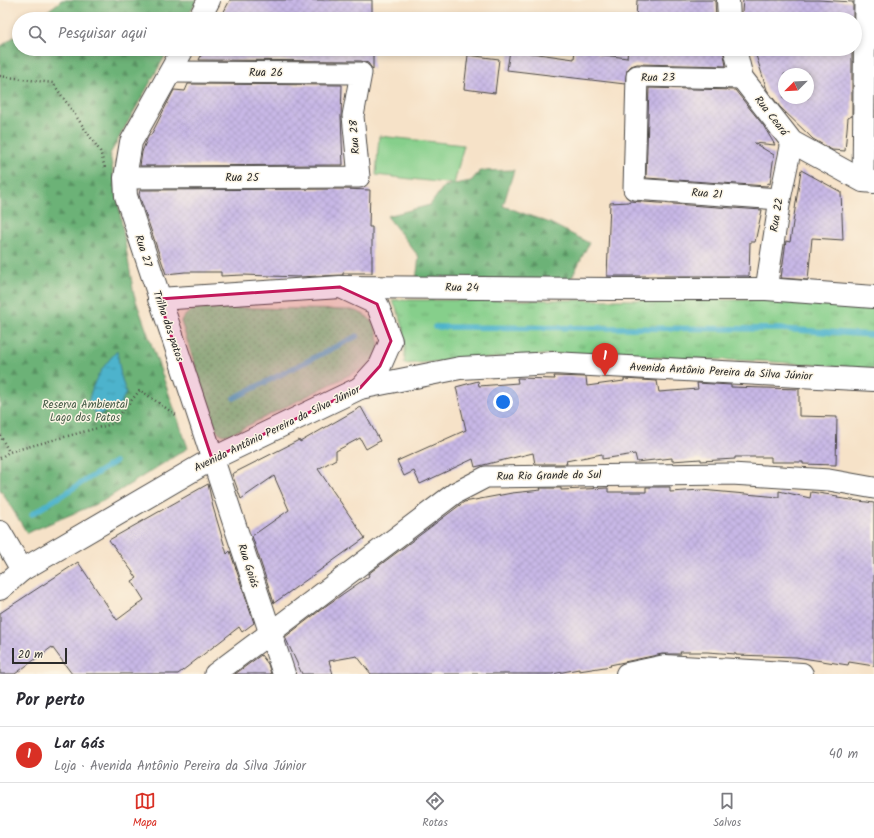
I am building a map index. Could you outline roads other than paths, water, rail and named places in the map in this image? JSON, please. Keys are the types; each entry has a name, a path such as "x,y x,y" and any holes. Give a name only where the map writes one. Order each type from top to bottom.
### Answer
{"street":[{"path":"203,12 209,0"},
{"path":"728,0 729,12"},
{"path":"865,0 868,181"},
{"name":"Rua 27","path":"179,56 132,142 116,176 126,196 212,458"},
{"name":"Rua Ceará","path":"737,56 742,78 792,142 868,181"},
{"name":"Rua 26","path":"171,72 361,73"},
{"name":"Rua 28","path":"359,178 353,116 361,73"},
{"name":"Rua 23","path":"634,189 637,76 742,78"},
{"name":"Rua 22","path":"766,289 780,199 792,142"},
{"name":"Rua 25","path":"116,176 359,178"},
{"name":"Rua 21","path":"634,189 780,199"},
{"path":"340,287 378,304 391,340 380,366 360,388"},
{"name":"Rua 24","path":"159,299 340,287 766,289 874,297"},
{"name":"Avenida Antônio Pereira da Silva Júnior","path":"0,589 22,570 212,458 360,388 460,368 553,363 874,380"},
{"name":"Rua Goiás","path":"212,458 284,674"},
{"name":"Rua Rio Grande do Sul","path":"215,674 455,492 486,477 731,474 829,480 874,488"},
{"path":"0,532 22,570"},
{"path":"627,674 665,666 802,674"}],"water":[{"path":"117,351 121,376 126,393 120,404 97,416 88,403 90,395 99,374"}],"waterway":[{"path":"435,327 780,329 874,335"},
{"path":"234,398 357,336"},
{"path":"32,514 115,462"}],"place":[{"name":"Lar Gás","path":"605,376"}],"park label":[{"name":"Reserva Ambiental Lago dos Patos","path":"85,411"}]}
